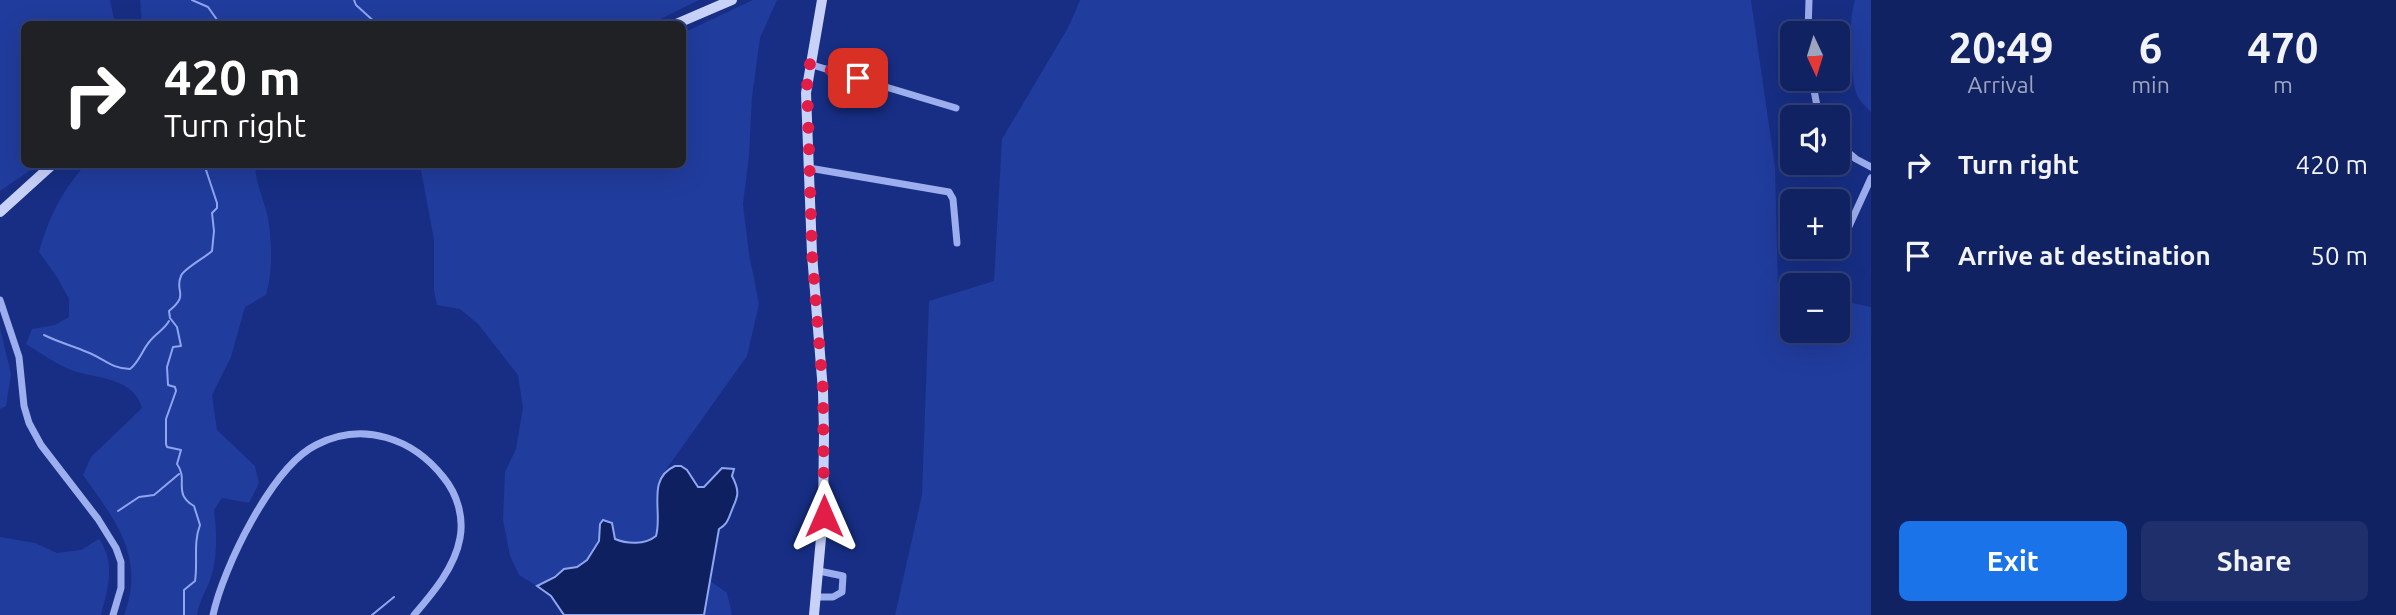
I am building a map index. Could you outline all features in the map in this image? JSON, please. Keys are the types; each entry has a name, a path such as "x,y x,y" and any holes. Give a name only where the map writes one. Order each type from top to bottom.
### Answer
{"street":[{"path":"683,21 732,0"},
{"path":"814,615 824,516 823,391 812,254 806,93 821,0"},
{"path":"1808,21 1809,0"},
{"path":"809,64 956,108"},
{"path":"1850,154 1871,167"},
{"path":"0,212 49,168"},
{"path":"809,168 949,192 953,199 957,243"},
{"path":"1850,224 1871,178"},
{"path":"0,300 19,357 24,406 29,423 41,444 98,519 116,548 121,562 121,588 113,615"},
{"path":"213,615 227,570 249,527 286,470 305,451 322,442 338,437 374,435 396,440 425,457 448,484 458,507 461,537 450,567 414,615"},
{"path":"816,597 837,596 842,592 844,581 843,576 838,573 818,571"}],"shaded area":[{"path":"0,0 110,0 114,21 21,21 21,168 34,168 0,191"},
{"path":"140,0 699,0 656,21 142,21"},
{"path":"753,0 777,0 760,38 752,97 743,204 759,304 747,356 660,478 656,500 657,534 647,541 626,542 613,536 600,524 597,543 588,560 537,586 519,575 510,556 503,520 505,472 516,449 523,408 518,375 478,324 460,309 437,305 434,291 434,240 421,168 686,168 686,32"},
{"path":"1080,0 1751,0 1775,167 1780,343 1850,343 1850,303 1871,307 1871,615 895,615 922,495 929,301 994,281 1002,139 1069,26"},
{"path":"1855,0 1871,0 1871,112 1857,95 1853,75 1851,33"},
{"path":"83,168 255,168 269,228 270,276 266,295 245,307 231,357 212,395 217,430 255,466 259,483 249,503 222,498 214,510 214,565 197,615 124,615 130,594 129,557 116,524 83,475 91,457 142,408 138,398 124,385 74,371 26,344 32,329 55,325 69,317 69,299 39,252 57,205"},
{"path":"0,328 11,374 6,406 0,409"},
{"path":"675,466 687,470 698,487 704,487 722,468 734,469 732,476 737,496 727,521 719,529 704,615 564,615 551,596 537,586 564,569 577,567 587,560 599,541 600,524 603,520 612,523 615,539 620,541 641,542 656,536 658,488 666,472"},
{"path":"0,537 35,543 57,553 81,550 99,539 109,567 108,586 101,615 0,615"},
{"path":"709,580 727,593 732,615 704,615"}],"waterway":[{"path":"192,0 208,7 218,21"},
{"path":"354,0 374,21"},
{"path":"184,615 184,590 195,581 200,525 194,506 187,501 182,491 182,475 177,464 181,450 167,447 166,444 166,419 176,391 175,387 168,385 167,367 173,347 181,346 177,327 170,318 169,311 179,301 179,281 183,273 212,251 212,213 217,208 217,203 205,168"},
{"path":"44,335 93,354 113,365 130,369 150,341 169,321"},
{"path":"118,511 139,497 154,495 179,474"},
{"path":"372,615 394,597"}],"route":[{"path":"824,516 823,391 812,254 806,93 809,64 858,78"}]}
